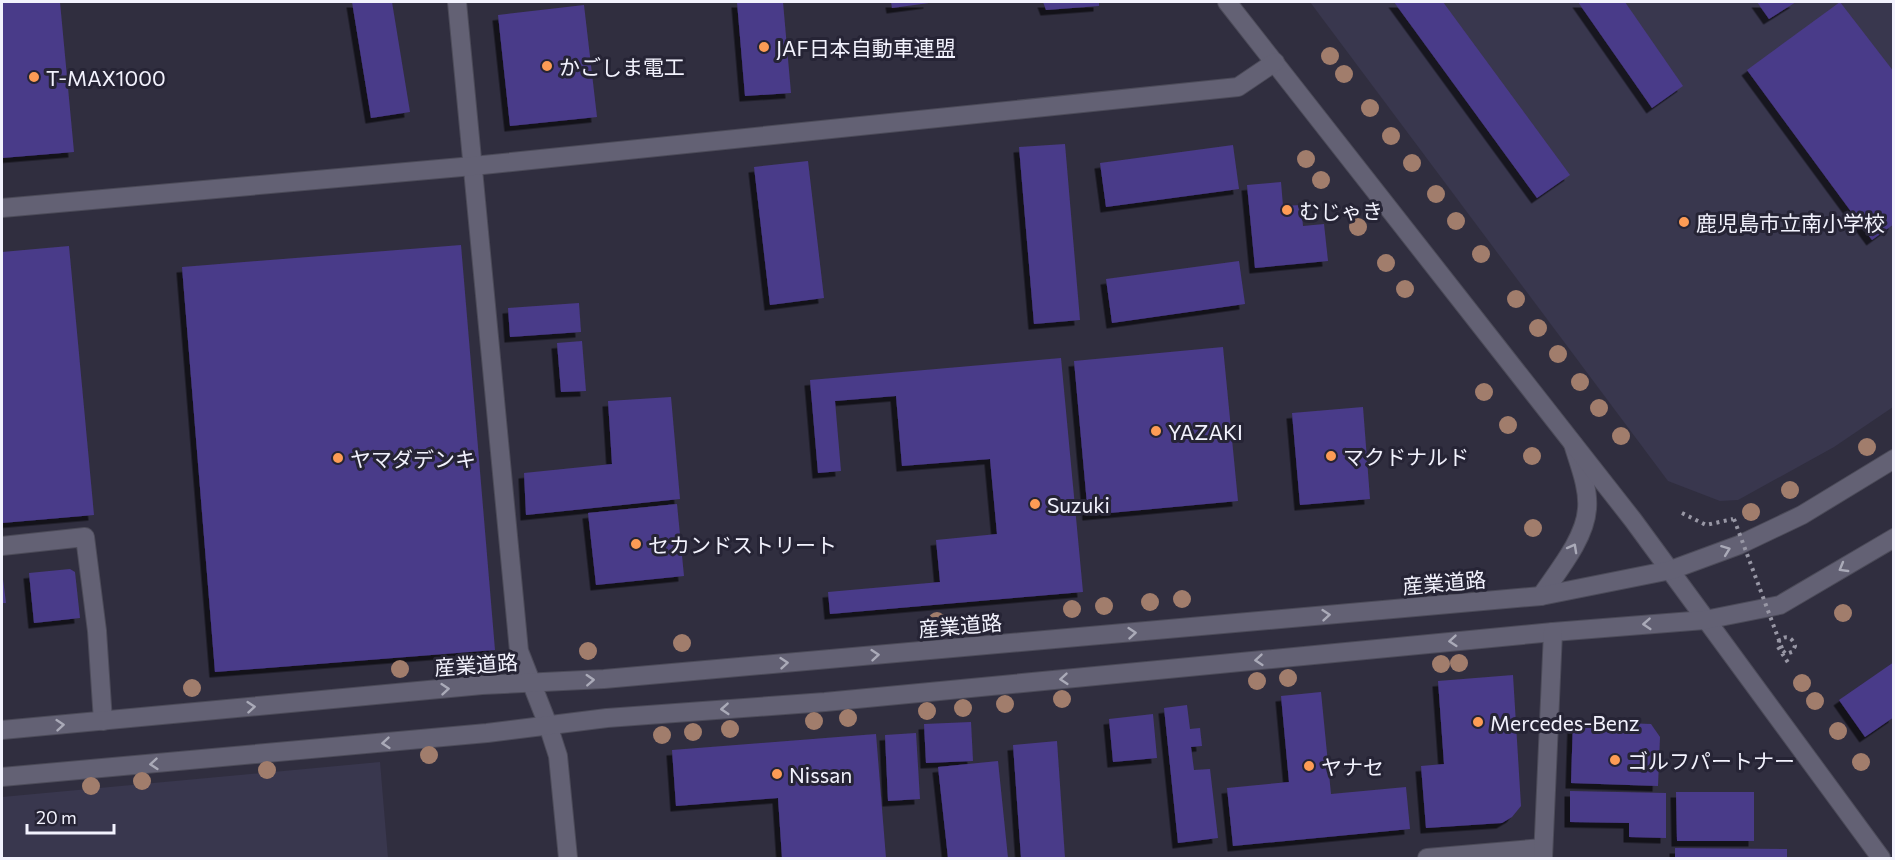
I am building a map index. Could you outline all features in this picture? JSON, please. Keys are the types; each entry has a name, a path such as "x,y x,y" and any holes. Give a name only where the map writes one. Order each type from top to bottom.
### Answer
{"street":[{"path":"457,2 519,651 558,756 568,858"},
{"path":"1227,2 1671,570 1705,620 1881,858"},
{"path":"2,208 473,166 1238,87 1275,62"},
{"path":"1541,596 1578,539 1587,509 1584,482 1573,442"},
{"name":"産業道路","path":"2,730 482,685 616,678 1541,596 1671,570 1739,545 1802,514 1852,486 1893,459"},
{"path":"2,546 85,537 97,631 103,721"},
{"path":"2,777 212,759 548,726 607,718 825,702 1553,632 1705,620 1780,605 1893,538"},
{"path":"1427,858 1543,853 1553,632"}],"path":[{"path":"1682,513 1706,525 1734,519 1783,651 1786,654 1792,652 1795,646 1793,640 1784,637 1779,641 1778,647 1789,664"}],"shaded area":[{"name":"鹿児島市立南小学校","path":"1310,2 1893,2 1893,407 1834,447 1738,500 1720,501 1668,481"},
{"path":"380,762 388,858 2,858 2,797"}],"building":[{"name":"T-MAX1000","path":"2,2 60,2 74,152 2,158"},
{"path":"352,2 392,2 410,112 371,118"},
{"name":"JAF日本自動車連盟","path":"737,2 783,2 791,93 745,96"},
{"path":"891,2 929,2 929,3 892,8"},
{"path":"1043,2 1099,2 1099,6 1046,10"},
{"path":"1394,2 1443,2 1570,175 1537,198"},
{"path":"1578,2 1625,2 1683,86 1652,108"},
{"path":"1757,2 1796,2 1769,19"},
{"path":"1840,2 1894,72 1894,224 1872,240 1747,70"},
{"name":"かごしま電工","path":"584,5 597,117 510,126 498,15"},
{"path":"1065,144 1080,320 1034,324 1019,147"},
{"path":"1233,145 1239,189 1106,207 1100,163"},
{"path":"808,161 824,298 770,305 754,167"},
{"path":"1281,182 1283,206 1301,205 1303,226 1324,224 1328,261 1255,268 1247,185"},
{"name":"ヤマダデンキ","path":"461,245 495,650 215,672 182,267"},
{"path":"69,246 94,515 2,523 2,252"},
{"path":"1239,261 1245,304 1112,323 1106,279"},
{"path":"579,303 581,332 510,337 508,308"},
{"path":"582,341 586,391 561,392 557,343"},
{"name":"YAZAKI","path":"1223,347 1238,501 1088,515 1074,361"},
{"name":"Suzuki","path":"1061,358 1083,592 830,614 828,592 940,582 936,540 997,534 990,459 902,466 896,396 835,401 841,471 818,473 810,380"},
{"path":"671,397 680,499 526,515 524,473 612,464 608,401"},
{"name":"マクドナルド","path":"1363,407 1370,499 1300,505 1292,413"},
{"name":"セカンドストリート","path":"677,504 684,576 596,585 588,513"},
{"path":"70,569 75,572 80,618 34,623 29,573"},
{"path":"3,579 6,603 2,603"},
{"path":"1894,662 1894,717 1865,737 1839,700"},
{"name":"Mercedes-Benz","path":"1513,675 1521,806 1512,817 1502,823 1426,828 1421,766 1444,764 1438,681"},
{"path":"1321,692 1331,794 1406,787 1410,829 1233,846 1227,788 1289,782 1281,696"},
{"path":"1187,705 1190,729 1200,728 1202,746 1191,747 1194,770 1210,769 1218,838 1178,843 1164,708"},
{"path":"1153,714 1157,758 1113,762 1109,719"},
{"name":"ゴルフパートナー","path":"1573,721 1651,724 1660,737 1658,786 1571,783"},
{"path":"971,722 973,761 926,763 924,724"},
{"path":"916,733 920,799 888,801 885,735"},
{"name":"Nissan","path":"876,734 886,858 782,858 778,798 676,806 672,750"},
{"path":"1057,741 1065,858 1021,858 1013,745"},
{"path":"998,761 1008,858 948,858 938,767"},
{"path":"1570,791 1666,793 1666,838 1629,837 1629,823 1570,822"},
{"path":"1676,792 1754,792 1754,841 1677,841"},
{"path":"1675,848 1787,849 1787,858 1675,858"}],"place":[{"name":"JAF日本自動車連盟","path":"764,47"},
{"name":"かごしま電工","path":"547,66"},
{"name":"T-MAX1000","path":"34,77"},
{"name":"むじゃき","path":"1287,210"},
{"name":"鹿児島市立南小学校","path":"1684,222"},
{"name":"YAZAKI","path":"1156,431"},
{"name":"マクドナルド","path":"1331,456"},
{"name":"ヤマダデンキ","path":"338,458"},
{"name":"Suzuki","path":"1035,504"},
{"name":"セカンドストリート","path":"636,544"},
{"name":"Mercedes-Benz","path":"1478,722"},
{"name":"ゴルフパートナー","path":"1615,760"},
{"name":"ヤナセ","path":"1309,766"},
{"name":"Nissan","path":"777,774"}]}
